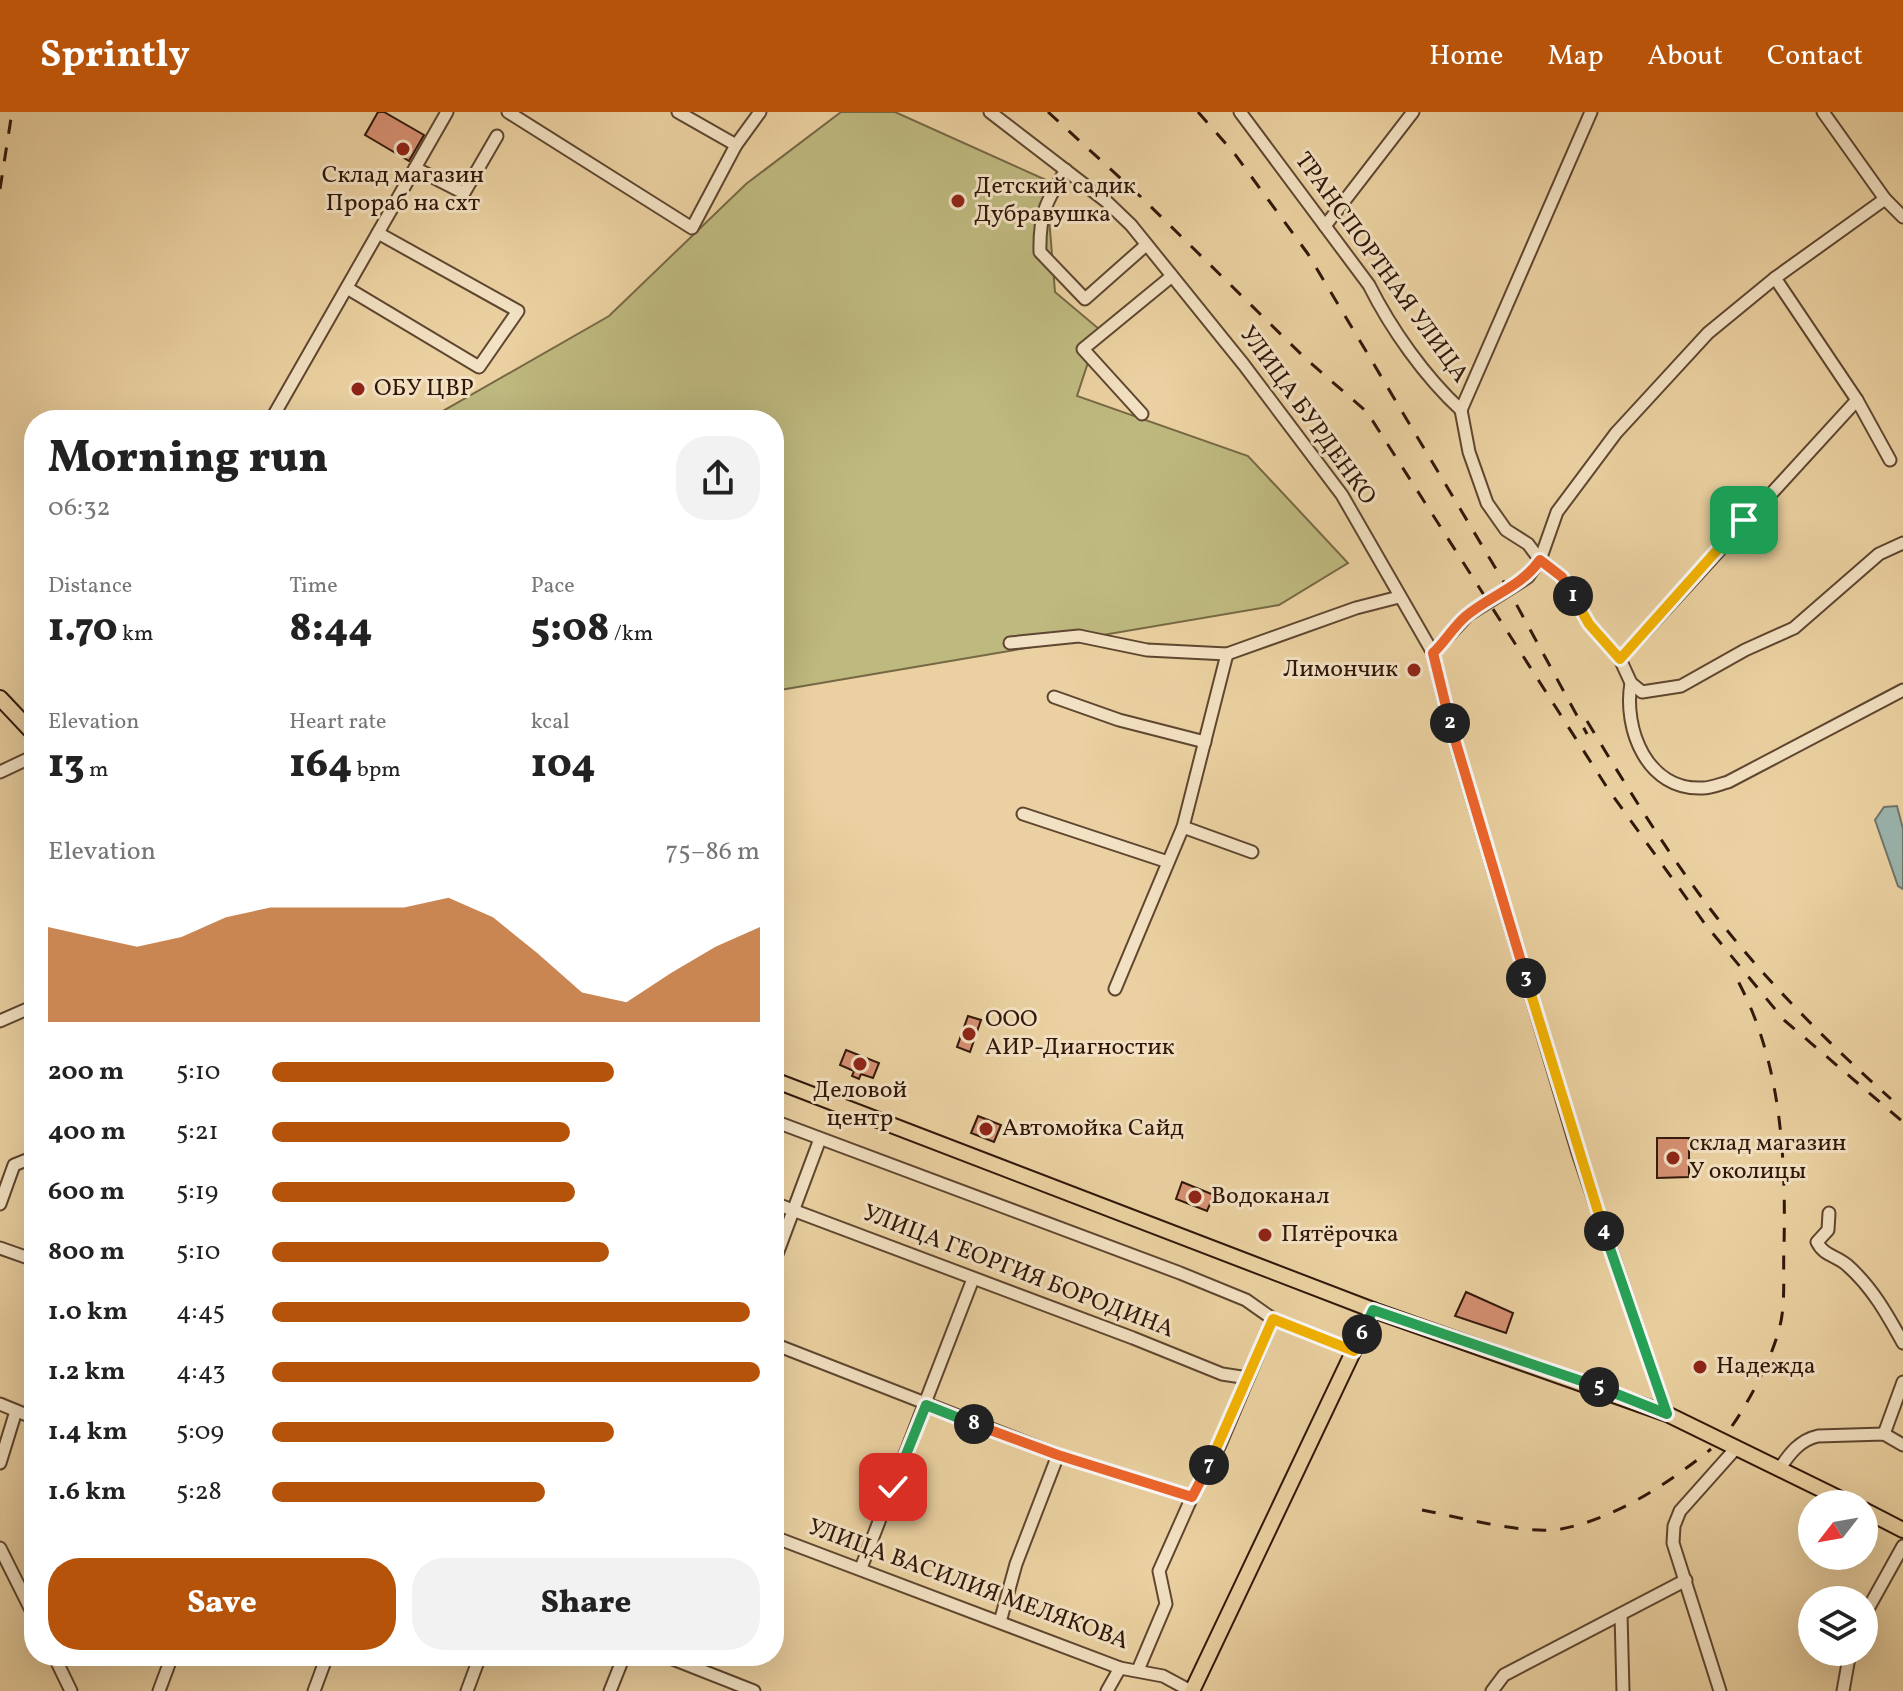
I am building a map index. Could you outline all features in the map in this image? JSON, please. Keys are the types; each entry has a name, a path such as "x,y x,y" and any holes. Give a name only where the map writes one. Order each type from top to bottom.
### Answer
{"main road":[{"path":"0,698 24,723"},
{"path":"784,1084 1373,1310 1667,1414 1823,1490"},
{"path":"1192,1691 1373,1310"},
{"path":"1878,1517 1903,1530"}],"street":[{"path":"277,410 447,112"},
{"path":"508,112 692,228 736,145 760,112"},
{"path":"678,112 736,145"},
{"name":"УЛИЦА БУРДЕНКО","path":"990,112 1107,202 1172,276 1342,495 1433,653 1449,721 1578,1153 1667,1414"},
{"name":"ТРАНСПОРТНАЯ УЛИЦА","path":"1240,112 1325,226 1442,393 1461,410"},
{"path":"1325,226 1413,112"},
{"path":"1591,112 1461,410 1469,452 1487,503 1506,530 1528,544 1540,560 1562,577 1589,624 1620,659 1631,683 1642,692 1681,686 1745,650 1794,628 1879,554 1903,543"},
{"path":"1823,112 1885,199 1903,217"},
{"path":"415,168 464,193 497,136"},
{"path":"1066,170 1047,199 1039,223 1040,252 1085,299 1146,245"},
{"path":"1433,653 1468,615 1528,577 1540,560 1557,512 1616,433 1708,333 1775,278 1885,199"},
{"path":"347,288 479,367 518,311 378,233"},
{"path":"1142,414 1083,349 1172,276"},
{"path":"1775,278 1857,400 1890,460"},
{"path":"1620,659 1857,400"},
{"path":"1010,643 1079,636 1147,650 1227,654 1356,608 1399,597"},
{"path":"1115,989 1183,827 1227,654"},
{"path":"1631,683 1627,705 1644,758 1658,775 1702,788 1728,782 1903,690"},
{"path":"1054,697 1119,720 1205,742"},
{"path":"0,772 24,761"},
{"path":"1023,814 1168,862"},
{"path":"1183,827 1252,852"},
{"path":"0,1021 24,1010"},
{"path":"784,1125 1180,1273 1246,1300 1273,1319 1354,1351"},
{"path":"784,1238 820,1139"},
{"path":"0,1204 14,1165 24,1161"},
{"name":"УЛИЦА ГЕОРГИЯ БОРОДИНА","path":"784,1207 1222,1374 1248,1378"},
{"path":"1829,1213 1828,1230 1817,1242 1822,1253 1844,1262 1876,1295 1903,1343"},
{"path":"0,1248 24,1256"},
{"path":"861,1568 973,1279"},
{"path":"1138,1670 1166,1604 1159,1571 1192,1497 1219,1447 1273,1319"},
{"path":"784,1348 1058,1455 1192,1497"},
{"path":"1884,1434 1903,1382"},
{"path":"0,1404 24,1414"},
{"path":"0,1463 16,1411"},
{"path":"1780,1468 1790,1451 1809,1438 1884,1434 1903,1445"},
{"path":"1720,1691 1673,1543 1674,1526 1680,1511 1737,1447"},
{"path":"1000,1622 1016,1564 1058,1455"},
{"name":"УЛИЦА ВАСИЛИЯ МЕЛЯКОВА","path":"784,1541 1120,1668 1163,1676 1192,1691"},
{"path":"1878,1591 1903,1546"},
{"path":"0,1548 24,1596"},
{"path":"1492,1691 1504,1675 1686,1580"},
{"path":"1621,1614 1623,1691"},
{"path":"59,1666 71,1691"},
{"path":"159,1691 168,1666"},
{"path":"314,1691 323,1666"},
{"path":"467,1691 476,1666"},
{"path":"610,1691 620,1666"},
{"path":"685,1666 726,1686 754,1691"},
{"path":"1843,1691 1847,1666"},
{"path":"1107,1691 1120,1668"}],"shaded area":[{"path":"841,112 895,112 1046,180 1055,292 1099,329 1077,396 1248,456 1348,563 1279,605 784,689 784,410 445,410 609,316 746,184"}],"water":[{"path":"1897,806 1903,829 1903,889 1898,886 1875,820 1884,807"}],"building":[{"name":"Склад магазин Прораб на схт","path":"378,112 384,112 424,135 409,161 365,135"},
{"name":"ООО АИР-Диагностик","path":"968,1016 981,1020 970,1052 957,1047"},
{"name":"Деловой центр","path":"846,1050 879,1063 873,1078 861,1074 859,1079 852,1076 854,1071 840,1065"},
{"name":"Автомойка Сайд","path":"978,1116 1001,1125 994,1142 971,1133"},
{"name":"склад магазин У околицы","path":"1657,1138 1689,1138 1689,1177 1657,1178"},
{"name":"Водоканал","path":"1182,1182 1214,1195 1207,1211 1176,1199"},
{"path":"1466,1292 1513,1313 1506,1333 1455,1316"}],"railway":[{"path":"0,189 12,112"},
{"path":"1048,112 1141,197 1306,359 1367,412 1608,789 1705,924 1784,1020 1903,1122"},
{"path":"1198,112 1234,153 1308,254 1508,589 1587,734"},
{"path":"1587,721 1666,847 1718,919 1801,1013 1891,1099"},
{"path":"1732,1426 1763,1372 1779,1328 1783,1298 1784,1212 1781,1141 1771,1071 1762,1037 1733,972"},
{"path":"1422,1510 1530,1530 1561,1529 1601,1517 1640,1498 1711,1449"}],"place":[{"name":"Склад магазин Прораб на схт","path":"403,149"},
{"name":"Детский садик Дубравушка","path":"958,201"},
{"name":"ОБУ ЦВР","path":"358,389"},
{"name":"Лимончик","path":"1414,670"},
{"name":"ООО АИР-Диагностик","path":"969,1034"},
{"name":"Деловой центр","path":"860,1064"},
{"name":"Автомойка Сайд","path":"986,1129"},
{"name":"склад магазин У околицы","path":"1673,1158"},
{"name":"Водоканал","path":"1195,1197"},
{"name":"Пятёрочка","path":"1265,1235"},
{"name":"Надежда","path":"1700,1367"}],"route":[{"path":"893,1487 926,1405 1058,1455 1192,1497 1219,1447 1273,1319 1354,1351 1373,1310 1667,1414 1578,1153 1449,721 1433,653 1468,615 1528,577 1540,560 1562,577 1589,624 1620,659 1744,520"}]}
